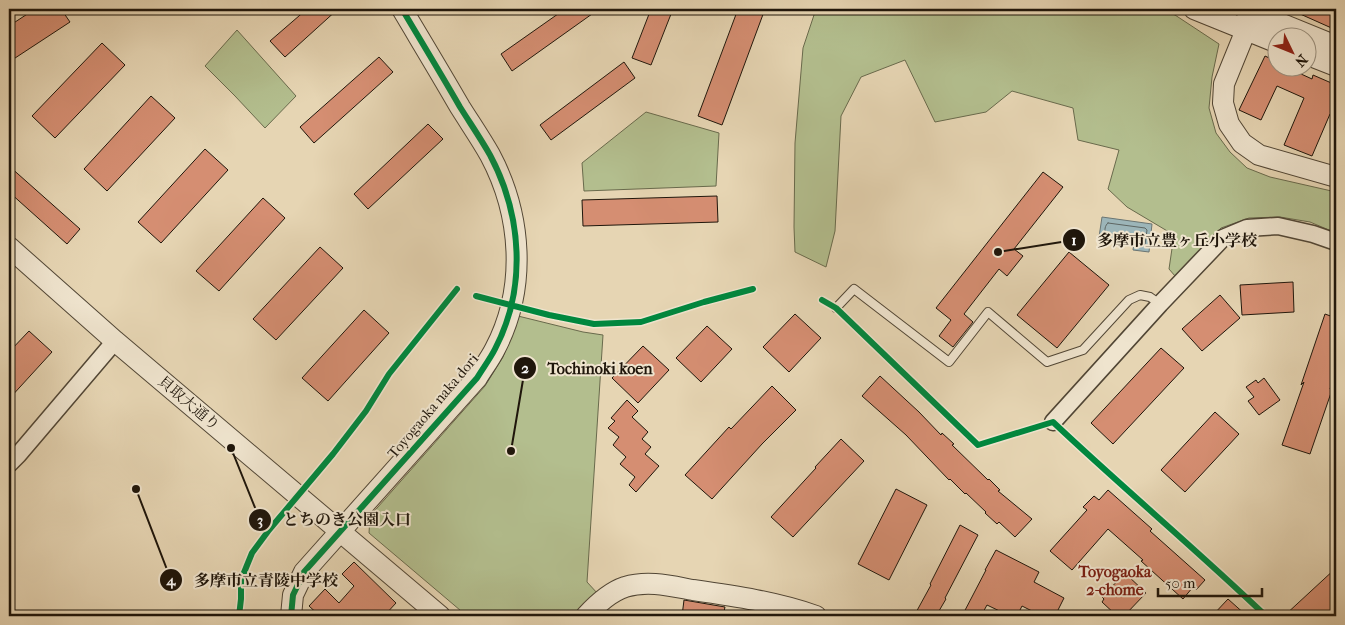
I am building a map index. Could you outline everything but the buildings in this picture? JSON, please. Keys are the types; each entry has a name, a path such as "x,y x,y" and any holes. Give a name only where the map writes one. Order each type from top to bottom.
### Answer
{"street":[{"name":"Toyogaoka naka dori","path":"291,616 293,595 304,572 477,378 496,347 510,310 516,286 516,238 507,195 490,156 402,9"},
{"path":"1194,9 1268,39"},
{"path":"1336,46 1254,10 1224,84 1223,103 1229,124 1242,143 1260,155 1336,177"},
{"path":"1318,59 1336,66"},
{"path":"1053,422 1223,238 1247,228 1278,226 1313,234 1336,242"},
{"name":"貝取大通り","path":"9,247 115,340 440,616"},
{"path":"9,464 115,340"},
{"path":"587,616 605,598 625,587 640,584 655,584 729,595 800,610 816,616"}],"lane":[{"path":"836,308 854,289 949,362 988,312 1048,362 1083,350 1129,300 1140,295 1150,297 1160,304"}],"green space":[{"path":"816,9 1160,9 1175,15 1219,44 1212,77 1209,108 1216,133 1230,152 1247,168 1270,177 1336,192 1336,233 1310,222 1280,217 1249,218 1221,228 1175,276 1169,269 1174,235 1127,207 1108,189 1119,150 1078,140 1073,108 1012,91 986,112 935,122 905,60 861,77 841,116 835,231 826,267 795,252 794,227 795,143 803,48"},
{"path":"237,30 296,96 265,128 205,66"},
{"path":"646,112 719,133 716,186 584,191 582,163"},
{"path":"518,316 603,335 587,582 598,594 579,616 467,616 369,533 370,516 485,386 503,357"}],"water":[{"path":"1102,217 1152,224 1149,252 1133,250 1134,242 1099,237"}],"cycle path":[{"path":"291,616 293,595 304,572 477,378 495,349 505,326 512,301 516,277 514,227 509,202 501,178 487,149 402,9"},
{"path":"239,616 241,580 252,553 333,454 366,411 389,374 457,289"},
{"path":"476,296 549,315 594,324 641,322 753,289"},
{"path":"822,300 836,308 978,445 1053,422 1266,616"}],"place":[{"name":"多摩市立豊ヶ丘小学校","path":"998,252"},
{"name":"とちのき公園入口","path":"231,448"},
{"name":"Tochinoki koen","path":"511,451"},
{"name":"多摩市立青陵中学校","path":"136,489"}],"district":[{"name":"Toyogaoka 2-chome","path":"1115,580"}]}
